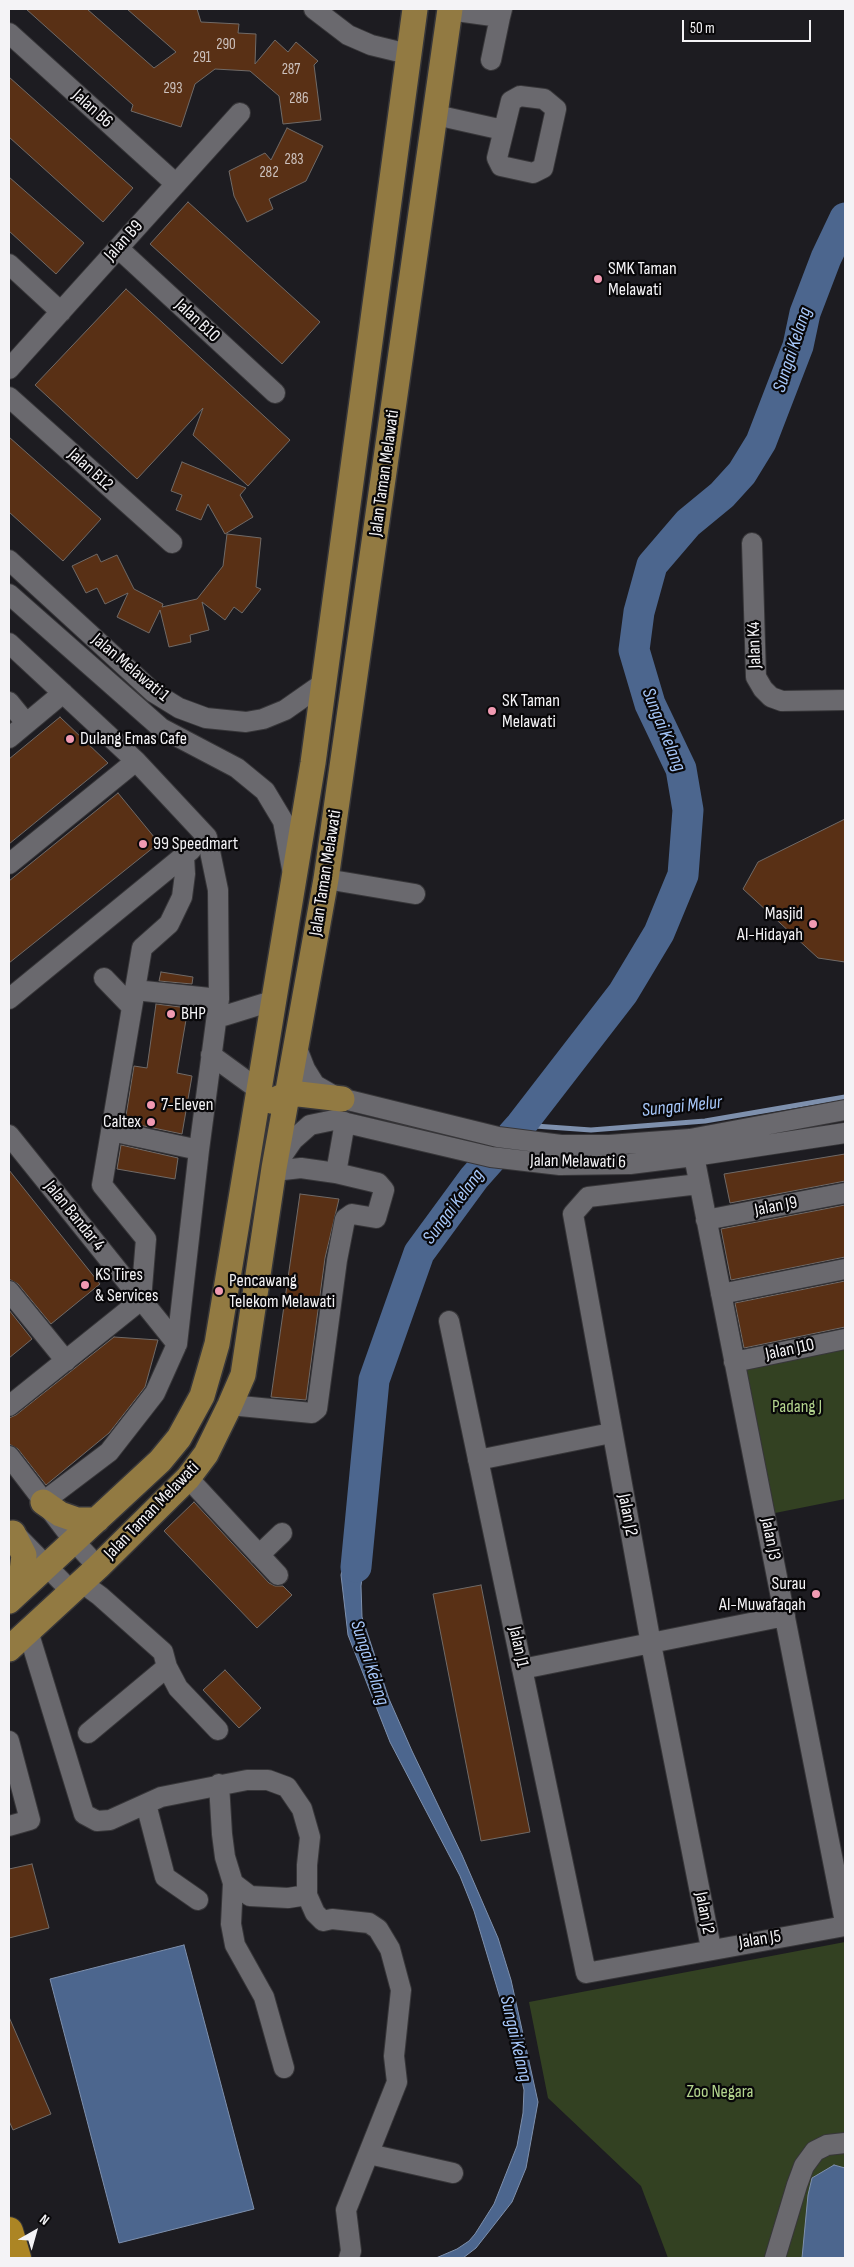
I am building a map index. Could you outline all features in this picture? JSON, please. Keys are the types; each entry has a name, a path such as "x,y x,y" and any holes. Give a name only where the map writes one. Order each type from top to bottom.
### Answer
{"highway":[{"path":"9,2231 17,2258"}],"main road":[{"name":"Jalan Taman Melawati","path":"9,1601 170,1450 179,1438 202,1396 216,1344 272,1002 294,881 325,682 415,9"},
{"name":"Jalan Taman Melawati","path":"9,1649 188,1478 206,1454 243,1375 274,1169 326,879 450,9"},
{"path":"253,1120 263,1107 274,1099 288,1094 306,1094 343,1110"},
{"path":"43,1502 60,1514 76,1520 97,1520"},
{"path":"9,1601 21,1580 24,1555 11,1530"}],"street":[{"path":"314,9 348,35 371,44 408,54"},
{"path":"450,9 501,13 491,60"},
{"name":"Jalan B6","path":"9,33 176,184"},
{"name":"Jalan B9","path":"9,370 240,113"},
{"path":"436,115 503,130"},
{"name":"Jalan B10","path":"118,248 275,393"},
{"path":"9,264 61,312"},
{"name":"Jalan B12","path":"9,397 172,543"},
{"name":"Jalan K4","path":"752,543 756,677 763,689 771,697 782,702 845,700"},
{"name":"Jalan Melawati 1","path":"9,560 153,692 179,708 206,718 246,722 263,719 285,710 325,682"},
{"name":"Jalan Melawati 1","path":"9,594 160,728 237,768 265,791 283,821 294,881"},
{"path":"9,643 136,761 206,837 218,890 218,1009 176,1344 156,1393 109,1452 43,1502"},
{"path":"9,738 63,693"},
{"path":"9,702 26,723"},
{"path":"9,864 136,761"},
{"path":"9,1000 206,837"},
{"path":"9,1406 141,1300 146,1239 102,1185 142,948 169,924 182,897 185,874 184,856"},
{"path":"326,879 415,894"},
{"path":"104,978 133,998 218,1009 272,1002"},
{"name":"Jalan Melawati 6","path":"296,1046 305,1069 315,1085 343,1110 423,1142 491,1157 560,1166 630,1164 845,1133"},
{"path":"211,1055 259,1090"},
{"path":"336,1172 343,1110"},
{"name":"Jalan Melawati 6","path":"343,1110 427,1120 498,1137 561,1145 609,1145 690,1139 845,1110"},
{"name":"Jalan Melawati 6","path":"274,1169 293,1140 310,1124 334,1120 343,1110"},
{"path":"111,1131 199,1150"},
{"name":"Jalan Bandar 4","path":"9,1134 176,1344"},
{"name":"Jalan J3","path":"694,1156 845,1922"},
{"path":"230,1406 312,1413 317,1409 337,1260 345,1219 352,1214 376,1218 384,1190 378,1183 336,1172 301,1168 274,1169"},
{"name":"Jalan J2","path":"699,1184 588,1197 573,1214 611,1433 711,1948"},
{"name":"Jalan J9","path":"706,1220 845,1193"},
{"path":"721,1294 845,1269"},
{"path":"9,1291 66,1361"},
{"name":"Jalan J1","path":"449,1321 586,1973"},
{"name":"Jalan J10","path":"734,1362 845,1339"},
{"path":"478,1460 611,1433"},
{"path":"9,1456 74,1541 83,1580"},
{"path":"188,1478 278,1575"},
{"path":"11,1530 48,1565 83,1580 163,1652 167,1667 178,1688 218,1730"},
{"path":"259,1555 282,1533"},
{"path":"522,1669 785,1616"},
{"path":"28,1631 84,1814 97,1821 110,1820 161,1797 247,1780 268,1780 287,1787 302,1809 310,1837 307,1865 307,1895 315,1913 323,1921 332,1919 356,1920 369,1923 378,1929 390,1949 402,1990 394,2056 397,2082 346,2210 351,2251 349,2258"},
{"path":"88,1733 167,1667"},
{"path":"9,1741 30,1820 9,1826"},
{"path":"220,1784 225,1857 233,1883 231,1924 235,1945 264,1997 284,2068"},
{"path":"146,1804 165,1877 198,1900"},
{"path":"233,1883 250,1896 288,1898 307,1895"},
{"name":"Jalan J5","path":"586,1973 711,1948 845,1926"},
{"path":"774,2258 804,2166 815,2151 827,2145 845,2143"},
{"path":"369,2154 454,2173"}],"green space":[{"name":"Padang J","path":"845,1347 845,1499 770,1514 740,1368"},
{"name":"Zoo Negara","path":"845,1942 845,2258 668,2258 641,2186 548,2098 529,2002"}],"water":[{"path":"365,1524 366,1548 361,1586 362,1617 389,1699 462,1855 498,1938 511,1980 538,2102 526,2168 512,2202 476,2248 463,2258 436,2258 457,2249 469,2241 494,2204 517,2146 523,2113 524,2090 510,2031 474,1911 460,1876 390,1742 348,1635 341,1575 352,1525"},
{"path":"184,1945 254,2209 119,2243 50,1979"},
{"path":"834,2165 845,2168 845,2258 802,2258 808,2195 812,2178"}],"building":[{"path":"26,9 87,9 154,68 176,52 127,9 197,9 201,22 239,24 238,33 256,34 255,64 275,40 288,52 296,42 318,61 314,65 321,120 283,124 279,96 250,71 215,69 195,84 181,127 131,111 133,105"},
{"path":"9,77 133,188 103,222 9,137"},
{"path":"287,128 323,146 306,181 269,199 273,209 247,222 234,196 229,171 265,153 271,160"},
{"path":"9,177 84,243 56,274 9,231"},
{"path":"188,202 320,322 282,364 150,244"},
{"path":"126,289 290,440 248,486 193,435 203,408 137,479 35,385"},
{"path":"9,437 101,519 63,561 9,512"},
{"path":"182,462 246,488 240,495 253,517 225,534 208,504 201,520 176,510 182,495 171,491"},
{"path":"227,534 261,538 256,587 261,589 242,613 234,607 225,620 202,602 209,630 190,635 191,642 169,647 160,610 149,633 117,617 128,593 105,604 97,588 86,593 72,566 97,554 101,562 117,555 134,589 163,604 162,607 197,599 223,566"},
{"path":"60,717 108,763 9,844 9,759"},
{"path":"118,793 159,843 9,963 9,881"},
{"name":"Masjid Al-Hidayah","path":"845,819 845,962 818,958 743,889 758,862"},
{"path":"161,972 193,977 192,984 159,981"},
{"path":"156,1004 188,1008 177,1073 192,1076 182,1134 125,1122 134,1066 147,1068"},
{"path":"121,1145 178,1158 175,1179 117,1169"},
{"path":"845,1154 845,1181 730,1203 724,1174"},
{"path":"9,1170 100,1284 51,1324 18,1284 9,1279"},
{"path":"300,1194 339,1199 325,1258 306,1400 271,1397"},
{"path":"845,1205 845,1257 731,1280 721,1229"},
{"path":"845,1281 845,1327 744,1348 735,1303"},
{"path":"9,1310 32,1339 9,1358"},
{"path":"114,1337 158,1340 145,1387 109,1433 46,1485 18,1449 9,1444 9,1418 16,1415"},
{"path":"194,1502 269,1583 275,1586 283,1586 292,1595 257,1628 164,1531"},
{"path":"481,1585 530,1832 481,1841 433,1594"},
{"path":"225,1670 261,1708 239,1728 203,1690"},
{"path":"32,1864 49,1928 9,1938 9,1869"},
{"path":"9,2017 51,2114 13,2130 9,2121"}],"waterway":[{"name":"Sungai Kelang","path":"356,1567 374,1380 419,1253 474,1178 521,1125 623,993 659,933 683,875 688,810 681,769 650,704 634,650 639,612 652,565 688,523 722,495 742,473 761,442 798,346 805,313 826,258 845,218"},
{"name":"Sungai Melur","path":"521,1125 591,1130 705,1121 845,1097"}],"place":[{"name":"SMK Taman Melawati","path":"598,279"},
{"name":"SK Taman Melawati","path":"492,711"},
{"name":"Dulang Emas Cafe","path":"70,739"},
{"name":"99 Speedmart","path":"143,844"},
{"name":"Masjid Al-Hidayah","path":"813,924"},
{"name":"BHP","path":"171,1014"},
{"name":"7-Eleven","path":"151,1105"},
{"name":"Caltex","path":"151,1122"},
{"name":"KS Tires & Services","path":"85,1285"},
{"name":"Pencawang Telekom Melawati","path":"219,1291"},
{"name":"Surau Al-Muwafaqah","path":"816,1594"}]}
